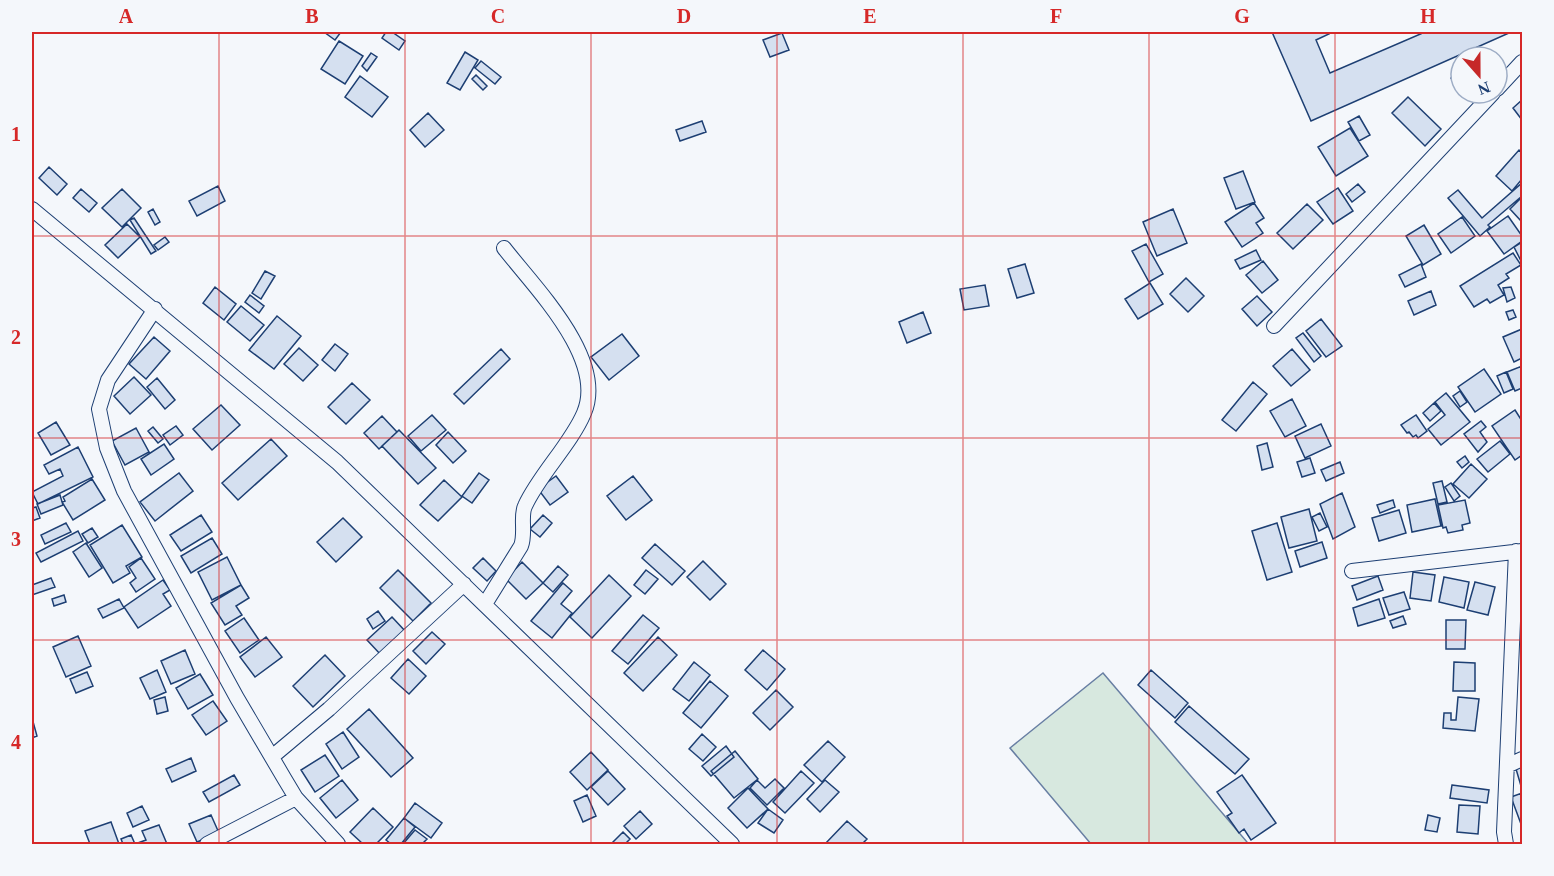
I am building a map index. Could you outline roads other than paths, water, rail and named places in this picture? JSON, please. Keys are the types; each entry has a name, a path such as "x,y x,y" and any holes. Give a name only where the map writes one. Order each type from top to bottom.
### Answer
{"street":[{"path":"1509,76 1522,62"},
{"path":"1274,326 1482,105"},
{"path":"32,209 337,462 732,844"},
{"path":"485,604 521,546 524,537 524,507 584,414 589,395 588,378 573,337 504,248"},
{"path":"155,309 108,380 99,409 107,448 124,491 237,698 296,798 338,844"},
{"path":"1353,572 1519,551 1504,832 1506,844"},
{"path":"273,756 329,709 464,585"},
{"path":"1507,766 1522,759"},
{"path":"207,844 296,798"}]}
